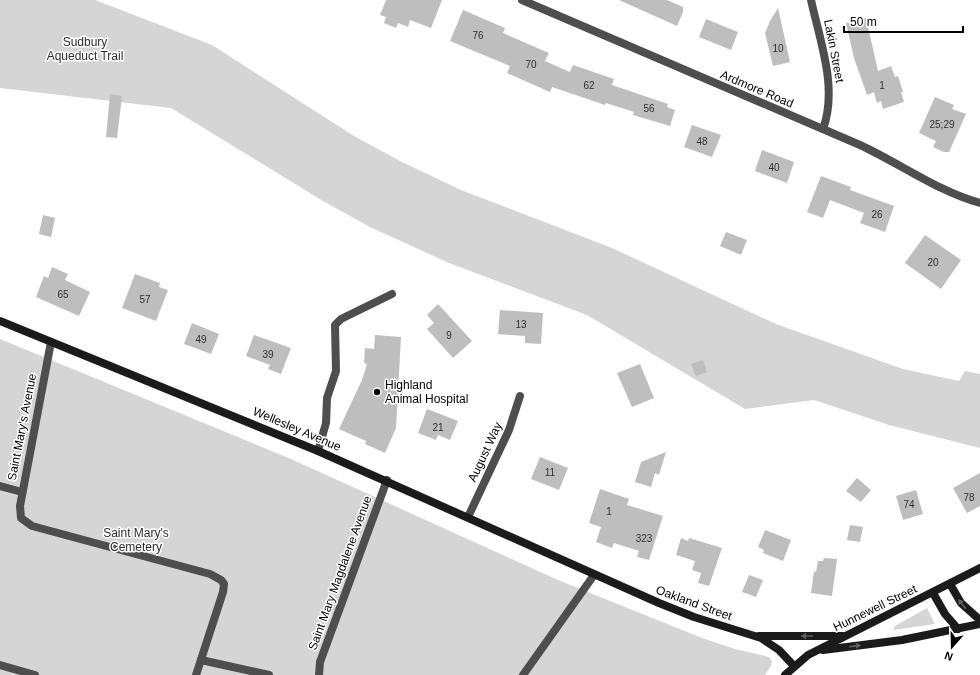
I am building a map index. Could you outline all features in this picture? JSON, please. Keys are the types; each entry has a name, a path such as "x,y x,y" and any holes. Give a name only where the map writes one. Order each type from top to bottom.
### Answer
{"street":[{"name":"Ardmore Road","path":"522,0 894,161 951,193 980,203"},
{"name":"Lakin Street","path":"811,0 829,82 829,107 823,130"},
{"path":"318,451 326,423 328,398 336,371 335,325 341,319 392,294"},
{"name":"Wellesley Avenue","path":"0,321 387,480 581,569"},
{"name":"Saint Mary's Avenue","path":"51,342 22,492 20,515 24,522 32,526 210,574 221,580 224,584 224,592 196,675"},
{"name":"August Way","path":"468,517 509,430 520,396"},
{"name":"Saint Mary Magdalene Avenue","path":"319,675 320,662 387,480"},
{"path":"0,486 22,492"},
{"name":"Hunnewell Street","path":"785,675 794,666 816,651 980,568"},
{"name":"Oakland Street","path":"581,569 688,615 756,636 775,647 794,666"},
{"path":"522,675 594,575"},
{"path":"950,584 961,604 980,620"},
{"path":"933,593 945,614 958,629"},
{"path":"816,651 890,642 980,624"},
{"path":"756,636 846,636"},
{"path":"201,660 269,675"},
{"path":"0,664 35,675"}],"green space":[{"name":"Sudbury Aqueduct Trail","path":"0,0 95,0 212,45 354,136 402,162 461,190 612,248 776,324 903,369 959,381 965,371 980,374 980,448 889,425 814,400 745,409 587,315 449,263 370,227 323,201 171,108 0,88"},
{"name":"Saint Mary's Cemetery","path":"0,339 291,459 558,580 702,638 735,649 769,657 772,661 771,666 765,675 0,675"},
{"path":"927,608 935,624 893,630 895,626"}],"building":[{"path":"386,0 442,0 431,28 410,20 408,27 398,23 396,28 384,23 386,17 380,15"},
{"path":"619,0 667,0 683,7 683,12 677,26"},
{"path":"778,8 790,62 773,66 765,33"},
{"path":"463,10 505,28 503,33 549,53 545,61 570,72 573,65 614,79 612,85 668,104 667,107 675,110 670,126 633,115 634,112 606,103 605,105 552,87 550,92 507,73 510,66 450,41"},
{"path":"866,18 878,71 891,66 895,77 898,76 903,92 901,92 904,102 883,109 881,101 877,103 874,92 867,95 854,58 846,23"},
{"path":"706,19 738,32 731,50 699,37"},
{"path":"110,94 122,96 117,138 106,137"},
{"path":"935,97 954,105 952,109 966,114 949,152 944,152 933,147 936,141 919,133"},
{"path":"692,125 721,135 712,157 684,147"},
{"path":"762,150 794,162 787,183 755,171"},
{"path":"821,176 851,187 850,190 894,206 885,232 860,223 864,213 830,200 823,218 807,212"},
{"path":"43,215 55,218 51,237 39,234"},
{"path":"726,232 747,240 741,255 720,246"},
{"path":"925,235 961,260 941,289 905,263"},
{"path":"52,267 68,274 65,280 90,292 79,316 36,297 44,276 48,278"},
{"path":"135,274 160,283 159,287 168,290 156,321 122,308"},
{"path":"438,304 472,341 453,358 427,329 434,323 427,315"},
{"path":"500,310 543,313 541,344 525,343 525,336 498,334"},
{"path":"192,323 219,334 211,354 184,344"},
{"path":"254,335 291,348 281,374 268,369 270,365 246,356"},
{"name":"Highland Animal Hospital","path":"375,335 401,337 396,428 385,453 365,444 366,441 339,429 362,380 367,364 364,363 365,348 374,349"},
{"path":"703,360 707,372 696,376 691,364"},
{"path":"640,364 654,398 632,407 617,373"},
{"path":"427,409 458,421 450,440 438,435 436,440 418,433"},
{"path":"666,452 659,475 655,473 651,487 635,482 641,462"},
{"path":"540,457 568,468 559,490 531,479"},
{"path":"980,473 980,506 967,513 953,488"},
{"path":"857,478 871,490 861,502 846,491"},
{"path":"600,489 629,499 627,505 663,516 649,560 637,557 639,551 614,543 612,548 596,542 601,527 589,523"},
{"path":"916,490 923,514 903,520 896,496"},
{"path":"850,525 863,527 860,542 847,540"},
{"path":"765,530 791,540 783,561 763,553 764,550 758,547"},
{"path":"681,538 688,541 689,538 722,548 709,586 698,583 701,573 692,570 695,561 676,555"},
{"path":"824,558 837,559 832,596 811,593 814,571 816,572 818,561 823,561"},
{"path":"749,575 763,580 756,597 742,592"}],"place":[{"name":"Highland Animal Hospital","path":"377,392"}]}
